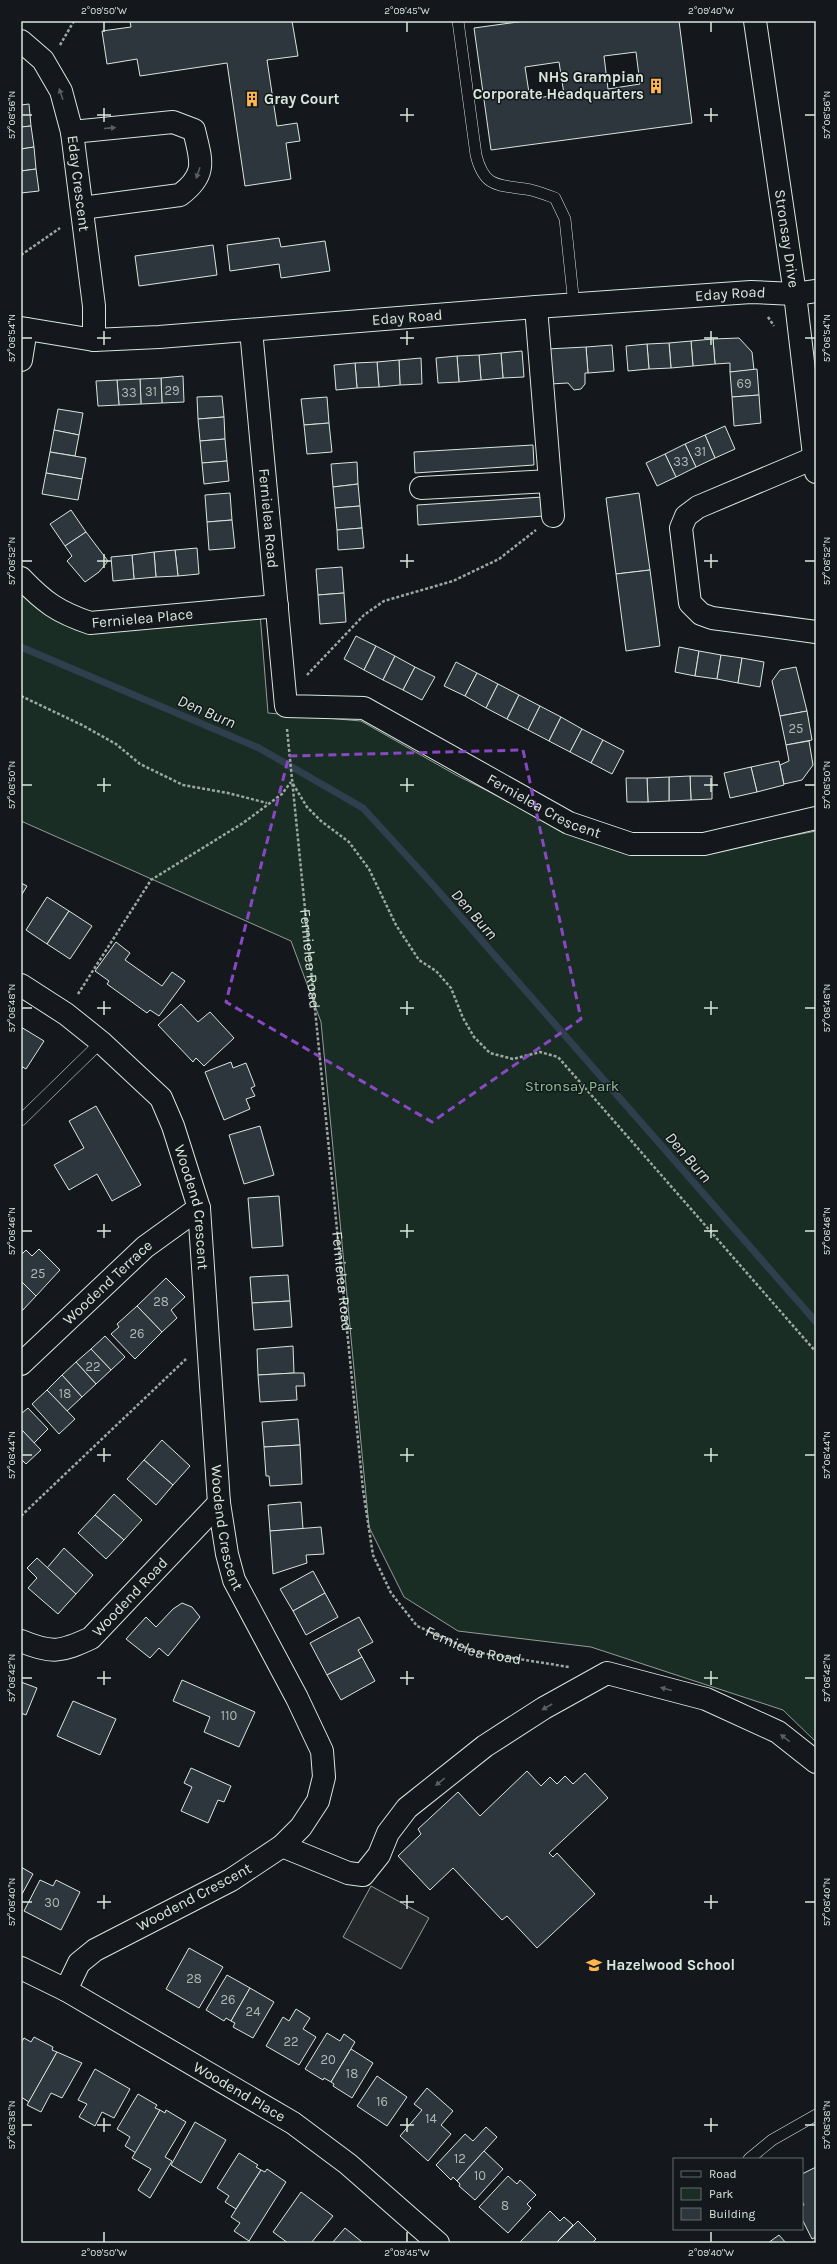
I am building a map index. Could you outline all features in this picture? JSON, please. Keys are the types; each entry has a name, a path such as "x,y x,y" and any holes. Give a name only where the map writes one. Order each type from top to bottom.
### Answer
{"street":[{"name":"Stronsay Drive","path":"755,21 806,292 815,465 698,507 686,516 681,528 690,603 701,614 712,618 816,632"},
{"name":"Eday Crescent","path":"21,42 43,60 61,91 72,132 94,306 94,340"},
{"path":"72,132 173,122 194,130 201,171 193,185 180,195 82,214"},
{"name":"Eday Road","path":"24,329 94,340 251,330 536,307 751,292 806,292"},
{"path":"536,307 554,516"},
{"path":"21,360 24,329"},
{"name":"Fernielea Road","path":"251,330 286,711"},
{"path":"422,488 550,480"},
{"name":"Fernielea Place","path":"21,578 41,600 64,614 90,623 277,606"},
{"name":"Fernielea Crescent","path":"286,711 364,708 569,823 631,844 704,844 816,818"},
{"name":"Woodend Crescent","path":"21,985 66,1014 101,1042 161,1098 173,1126 199,1208 209,1337 219,1502 227,1554 234,1580 297,1698 322,1751 324,1777 318,1801 302,1827 282,1846 231,1880 95,1950 79,1963 66,1990"},
{"name":"Woodend Terrace","path":"21,1364 145,1247 199,1208"},
{"name":"Woodend Road","path":"21,1641 42,1650 67,1649 91,1638 219,1502"},
{"path":"282,1846 348,1873 363,1875 380,1855 388,1833 407,1808 485,1746 544,1708 607,1673 706,1699 778,1732 816,1762"},
{"name":"Woodend Place","path":"21,1968 66,1990 293,2123 348,2164 438,2243"}],"lane":[{"path":"458,21 476,155 480,172 499,187 532,190 555,198 565,219 574,305"},
{"path":"21,1120 101,1042"},
{"path":"750,2158 772,2140 816,2115"}],"path":[{"path":"21,255 82,214"},
{"path":"286,711 364,615 384,601 453,581 500,558 554,516"},
{"path":"21,696 82,725 116,744 140,764 183,785 228,793 268,803"},
{"name":"Fernielea Road","path":"286,711 363,1490 373,1555 391,1593 417,1626 475,1652 573,1668"},
{"path":"66,1014 151,880 243,823 282,794 292,782 306,807 321,822 349,842 369,869 396,925 419,960 436,971 451,988 462,1018 474,1037 490,1053 513,1059 540,1052 558,1058 816,1352"},
{"path":"21,1516 209,1337"}],"highlighted area":[{"path":"523,750 581,1019 432,1122 226,1002 289,756"}],"green space":[{"name":"Stronsay Park","path":"21,594 46,614 260,613 268,713 361,721 456,775 585,840 745,845 816,831 816,1742 783,1710 591,1647 458,1631 404,1597 369,1527 321,1022 291,941 21,821"}],"shaded area":[{"path":"371,1886 429,1918 401,1969 343,1937"}],"building":[{"name":"Gray Court","path":"130,21 292,21 298,56 267,60 277,126 297,123 300,141 286,143 291,179 245,186 227,63 140,76 137,59 107,64 102,31 131,27"},
{"name":"NHS Grampian Corporate Headquarters","path":"525,21 679,21 692,123 491,150 474,28","holes":["636,52 640,84 608,89 604,56","559,62 564,94 530,99 525,67"]},
{"path":"29,104 31,126 21,127 21,105"},
{"path":"31,126 34,147 21,149 21,127"},
{"path":"34,147 36,169 21,171 21,149"},
{"path":"36,169 39,191 21,193 21,171"},
{"path":"279,238 281,247 325,241 330,271 281,278 279,264 230,271 227,245"},
{"path":"213,245 217,275 139,286 135,256"},
{"path":"739,338 752,352 754,370 730,372 730,363 715,364 713,339"},
{"path":"713,339 715,364 693,366 691,341"},
{"path":"691,341 693,366 671,368 669,343"},
{"path":"669,343 671,368 649,369 647,344"},
{"path":"647,344 649,369 628,371 626,346"},
{"path":"612,345 614,371 588,373 586,347"},
{"path":"586,347 588,373 585,373 585,384 581,389 574,390 568,383 550,384 547,349"},
{"path":"522,351 524,377 503,378 501,353"},
{"path":"501,353 503,378 481,380 479,355"},
{"path":"479,355 481,380 459,382 457,356"},
{"path":"457,356 459,382 438,383 436,358"},
{"path":"421,358 422,384 400,385 399,360"},
{"path":"399,360 400,385 379,387 377,362"},
{"path":"377,362 379,387 357,388 355,363"},
{"path":"355,363 357,388 336,390 334,365"},
{"path":"757,369 759,395 732,397 730,372"},
{"path":"183,376 184,402 162,403 161,378"},
{"path":"161,378 162,403 141,404 140,379"},
{"path":"140,379 141,404 119,405 117,380"},
{"path":"117,380 119,405 98,406 96,381"},
{"path":"759,395 761,423 734,426 732,397"},
{"path":"222,396 224,417 198,419 197,397"},
{"path":"327,397 329,423 304,425 301,399"},
{"path":"58,409 83,413 79,435 54,430"},
{"path":"224,417 225,439 200,441 198,419"},
{"path":"329,423 332,452 307,454 304,425"},
{"path":"725,426 735,449 715,458 705,435"},
{"path":"54,430 79,435 75,456 50,452"},
{"path":"705,435 715,458 696,467 685,444"},
{"path":"225,439 227,461 202,463 200,441"},
{"path":"685,444 696,467 676,477 665,454"},
{"path":"533,445 534,465 415,473 414,452"},
{"path":"50,452 86,458 82,479 46,473"},
{"path":"665,454 676,477 657,486 646,463"},
{"path":"227,461 229,481 204,484 202,463"},
{"path":"357,462 358,484 333,487 331,464"},
{"path":"46,473 82,479 78,500 42,494"},
{"path":"358,484 360,506 335,508 333,487"},
{"path":"230,493 232,520 207,522 205,495"},
{"path":"639,493 650,570 616,574 606,498"},
{"path":"543,497 544,516 418,525 417,505"},
{"path":"360,506 362,528 337,530 335,508"},
{"path":"71,510 86,532 65,546 50,524"},
{"path":"232,520 235,548 209,550 207,522"},
{"path":"362,528 364,548 338,550 337,530"},
{"path":"86,532 108,561 99,572 85,582 67,561 72,556 65,546"},
{"path":"197,548 199,574 178,576 175,550"},
{"path":"175,550 178,576 156,577 154,552"},
{"path":"154,552 156,577 134,579 132,555"},
{"path":"132,555 134,579 113,581 111,557"},
{"path":"342,567 344,593 318,595 316,569"},
{"path":"650,570 660,646 626,651 616,574"},
{"path":"344,593 346,622 320,624 318,595"},
{"path":"356,636 376,646 364,670 344,659"},
{"path":"376,646 395,656 383,680 364,670"},
{"path":"679,647 699,651 695,676 675,672"},
{"path":"699,651 721,655 717,679 695,676"},
{"path":"721,655 742,658 738,683 717,679"},
{"path":"395,656 415,667 403,690 383,680"},
{"path":"742,658 764,662 760,687 738,683"},
{"path":"456,662 477,673 465,696 444,686"},
{"path":"415,667 435,677 422,700 403,690"},
{"path":"796,667 807,711 780,716 772,681 780,670"},
{"path":"477,673 498,684 486,708 465,696"},
{"path":"498,684 519,695 507,719 486,708"},
{"path":"519,695 540,706 528,730 507,719"},
{"path":"540,706 561,717 549,741 528,730"},
{"path":"807,711 812,740 786,745 780,716"},
{"path":"561,717 582,729 570,752 549,741"},
{"path":"582,729 603,740 591,763 570,752"},
{"path":"603,740 624,751 612,774 591,763"},
{"path":"809,741 813,765 802,780 784,784 780,765 789,761 786,745"},
{"path":"779,761 784,785 757,792 751,767"},
{"path":"751,767 757,792 730,798 724,773"},
{"path":"690,776 712,776 712,799 691,800"},
{"path":"690,776 691,800 669,801 669,777"},
{"path":"669,777 669,801 648,802 647,778"},
{"path":"626,778 647,778 648,802 627,802"},
{"path":"21,883 27,886 21,896"},
{"path":"47,897 69,911 47,944 26,930"},
{"path":"69,911 92,926 70,959 47,944"},
{"path":"116,942 130,953 125,960 162,986 172,972 185,981 159,1016 150,1010 147,1013 107,984 109,981 95,971"},
{"path":"181,1004 198,1022 210,1012 234,1038 204,1066 196,1058 193,1062 158,1025"},
{"path":"21,1027 44,1041 26,1069 21,1066"},
{"path":"231,1062 233,1068 246,1063 255,1086 251,1088 255,1096 246,1099 250,1109 224,1120 205,1072"},
{"path":"96,1106 141,1185 112,1201 97,1174 69,1190 54,1165 84,1148 69,1121"},
{"path":"260,1126 274,1175 244,1184 229,1135"},
{"path":"279,1196 283,1246 252,1248 248,1198"},
{"path":"39,1249 60,1270 36,1296 21,1281 21,1255 26,1250 32,1256"},
{"path":"288,1275 290,1301 252,1303 250,1277"},
{"path":"166,1278 185,1297 171,1310 177,1318 162,1332 137,1306"},
{"path":"21,1281 36,1296 21,1312"},
{"path":"290,1301 292,1327 254,1330 252,1303"},
{"path":"137,1306 162,1332 135,1359 111,1334 119,1327 117,1324"},
{"path":"105,1336 125,1357 111,1370 91,1349"},
{"path":"293,1346 294,1373 258,1375 257,1349"},
{"path":"91,1349 111,1370 96,1384 76,1362"},
{"path":"76,1362 96,1384 82,1397 62,1375"},
{"path":"304,1373 305,1386 296,1386 297,1400 260,1402 258,1375"},
{"path":"62,1375 82,1397 67,1411 47,1390"},
{"path":"47,1390 75,1419 59,1434 32,1404"},
{"path":"28,1408 48,1429 34,1443 21,1429 21,1414"},
{"path":"298,1419 300,1445 264,1447 262,1422"},
{"path":"21,1429 41,1450 26,1464 21,1459"},
{"path":"162,1440 190,1466 173,1485 144,1460"},
{"path":"300,1445 302,1484 270,1486 269,1476 266,1476 264,1447"},
{"path":"144,1460 173,1485 156,1505 127,1479"},
{"path":"114,1494 142,1520 124,1540 95,1515"},
{"path":"301,1502 303,1529 270,1531 268,1505"},
{"path":"95,1515 124,1540 106,1559 78,1533"},
{"path":"321,1527 324,1554 306,1555 307,1563 273,1574 270,1531"},
{"path":"64,1548 93,1575 76,1594 47,1568"},
{"path":"37,1558 76,1594 58,1614 28,1588 37,1578 27,1568"},
{"path":"313,1571 325,1593 293,1611 280,1589"},
{"path":"325,1593 338,1617 306,1635 293,1611"},
{"path":"182,1603 192,1607 200,1617 168,1656 159,1648 150,1658 126,1639 146,1617 156,1627 173,1609"},
{"path":"359,1617 373,1642 358,1650 362,1657 327,1675 310,1643"},
{"path":"362,1657 375,1681 341,1700 327,1675"},
{"path":"182,1680 255,1712 239,1747 204,1732 210,1717 173,1701"},
{"path":"21,1682 37,1688 26,1715 21,1713"},
{"path":"73,1701 116,1719 100,1755 57,1736"},
{"path":"191,1768 231,1786 224,1802 218,1800 208,1823 181,1811 192,1787 184,1783"},
{"path":"527,1771 541,1786 550,1777 557,1784 565,1776 573,1784 585,1773 608,1798 549,1853 553,1857 557,1853 595,1894 537,1948 507,1916 502,1920 453,1868 430,1890 398,1856 421,1834 418,1829 458,1792 480,1816"},
{"path":"21,1867 33,1874 21,1896"},
{"path":"40,1880 53,1886 56,1880 80,1892 61,1930 24,1911"},
{"path":"189,1948 223,1967 199,2008 166,1989"},
{"path":"227,1975 250,1988 231,2021 226,2018 224,2021 206,2010"},
{"path":"250,1988 274,2002 253,2038 233,2027 235,2023 231,2021"},
{"path":"296,2009 310,2018 303,2029 316,2037 299,2065 266,2046 283,2017 289,2021"},
{"path":"327,2033 340,2041 344,2034 355,2042 331,2082 324,2078 323,2080 305,2069"},
{"path":"34,2037 53,2047 52,2050 57,2052 29,2102 21,2097 21,2043 24,2038 31,2042"},
{"path":"351,2049 373,2063 352,2098 333,2086 334,2084 331,2082"},
{"path":"57,2052 82,2063 62,2098 51,2093 41,2112 27,2105"},
{"path":"95,2069 130,2089 114,2118 102,2112 95,2126 79,2117 87,2104 78,2100"},
{"path":"377,2076 407,2097 387,2126 357,2106"},
{"path":"427,2088 453,2111 441,2125 451,2134 428,2161 400,2136 422,2110 414,2104"},
{"path":"138,2094 157,2105 155,2108 160,2110 136,2153 125,2146 130,2137 117,2129"},
{"path":"160,2110 165,2113 166,2110 186,2122 165,2157 172,2161 150,2198 138,2190 151,2169 132,2158"},
{"path":"195,2122 226,2140 201,2183 171,2165"},
{"path":"486,2127 497,2137 457,2181 453,2177 451,2180 436,2165 465,2134 473,2141"},
{"path":"484,2151 503,2169 475,2200 459,2186 460,2184 457,2181"},
{"path":"239,2153 258,2165 256,2167 261,2170 236,2209 225,2202 229,2196 217,2188"},
{"path":"816,2167 816,2237 812,2239 803,2221 803,2174"},
{"path":"267,2169 286,2182 249,2241 234,2231 240,2223 231,2217 261,2170 265,2172"},
{"path":"508,2176 517,2184 520,2180 536,2195 527,2204 531,2208 508,2233 479,2207"},
{"path":"301,2192 333,2216 311,2243 288,2243 273,2232"},
{"path":"550,2211 560,2221 564,2217 573,2225 556,2243 521,2243 520,2242"},
{"path":"578,2221 596,2239 592,2243 556,2243"},
{"path":"345,2228 362,2242 332,2243"},
{"path":"779,2235 786,2243 768,2243"}],"waterway":[{"name":"Den Burn","path":"21,647 259,748 363,808 426,877 816,1322"}],"place":[{"name":"NHS Grampian Corporate Headquarters","path":"656,86"},
{"name":"Gray Court","path":"252,99"},
{"name":"Hazelwood School","path":"594,1965"}]}
